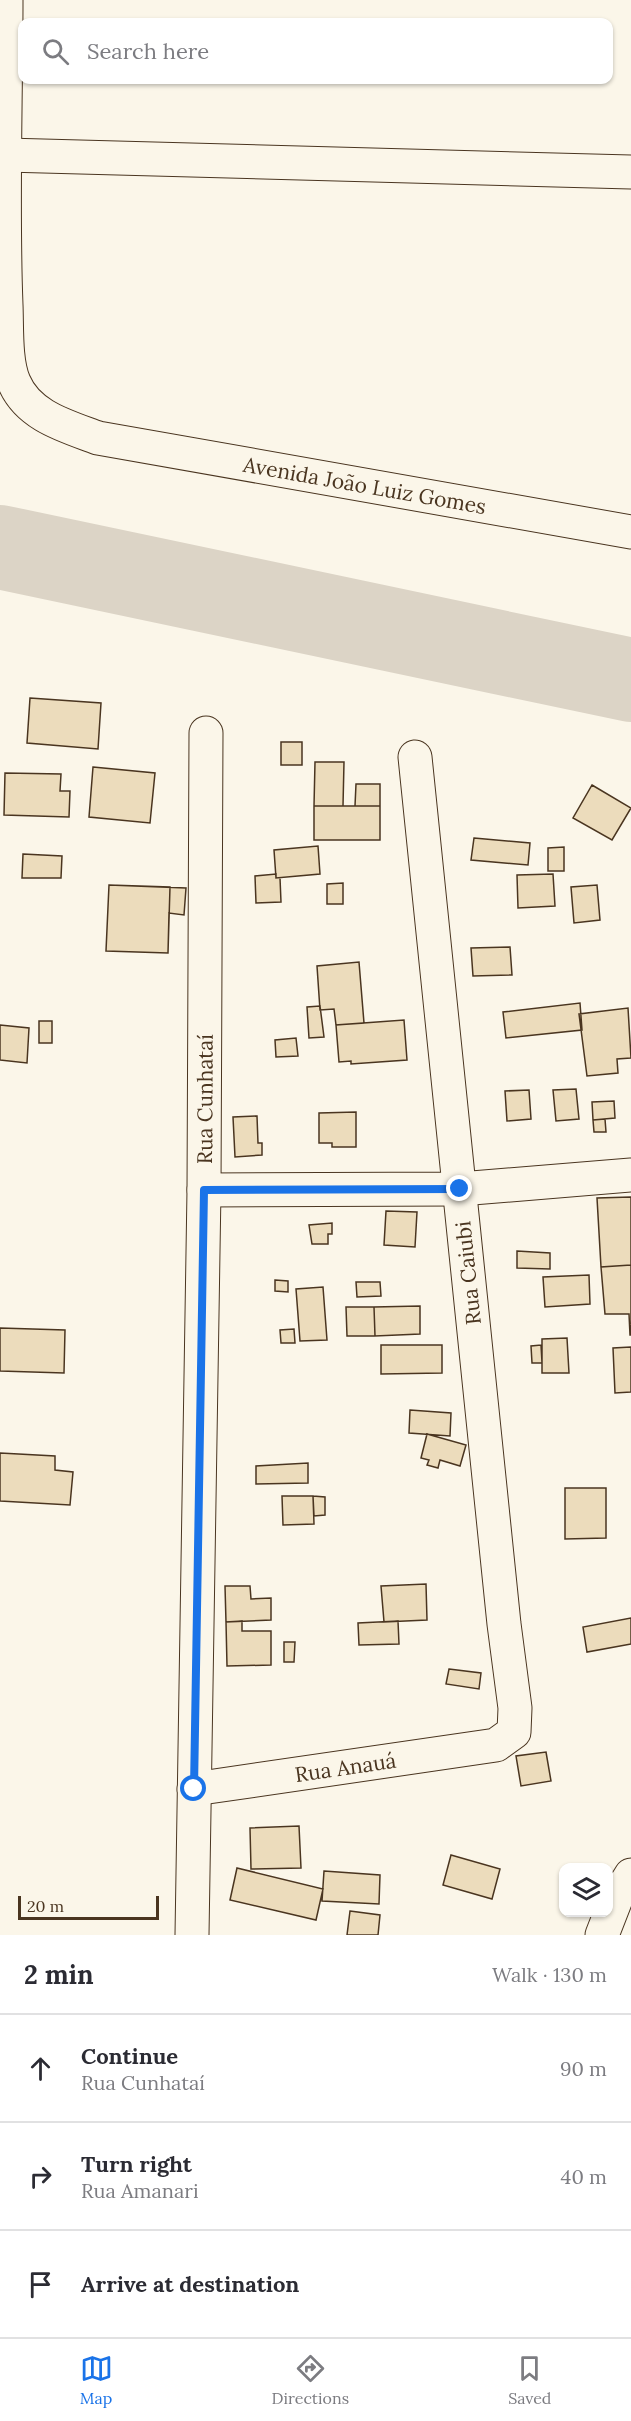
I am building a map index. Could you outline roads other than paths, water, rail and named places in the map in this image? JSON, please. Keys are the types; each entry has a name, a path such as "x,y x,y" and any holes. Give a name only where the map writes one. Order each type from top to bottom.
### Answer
{"street":[{"name":"Avenida João Luiz Gomes","path":"6,0 5,271 9,351 14,381 27,401 51,421 98,438 631,532"},
{"path":"6,155 631,172"},
{"name":"Rua Cunhataí","path":"192,1935 204,1190 206,733"},
{"name":"Rua Caiubi","path":"415,757 504,1624 515,1708 514,1732 496,1745"},
{"path":"204,1190 460,1189 631,1175"},
{"name":"Rua Anauá","path":"194,1789 496,1745"},
{"path":"602,1935 616,1899 631,1875"}],"waterway":[{"path":"0,547 631,680"}]}
